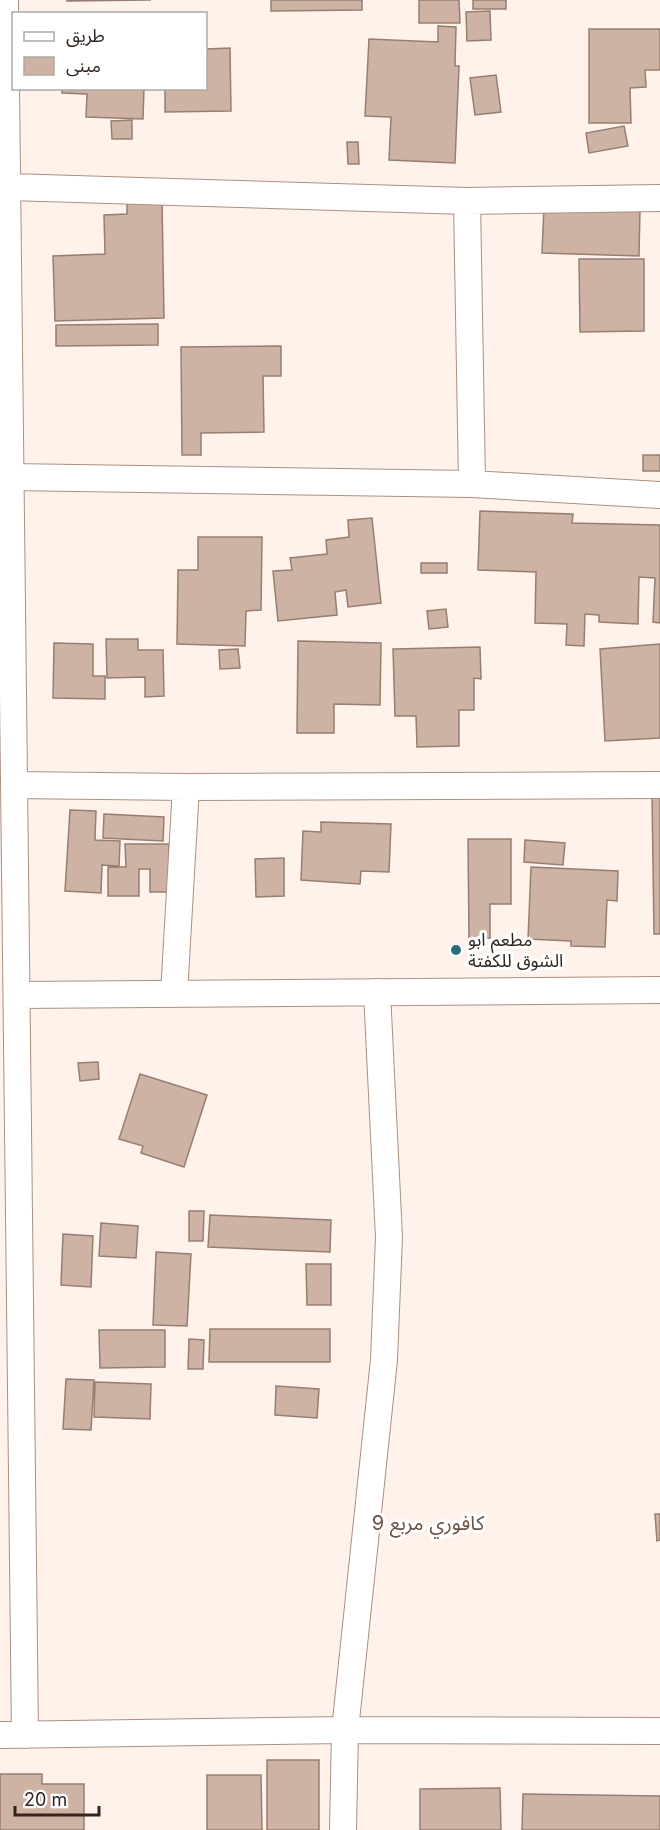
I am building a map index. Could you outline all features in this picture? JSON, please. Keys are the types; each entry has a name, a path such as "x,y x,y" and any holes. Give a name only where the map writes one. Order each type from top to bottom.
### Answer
{"street":[{"path":"5,0 3,82 9,187 5,370 10,477 6,663 14,785 8,963 17,995 10,1242 12,1550 25,1735"},
{"path":"9,187 466,201 660,198"},
{"path":"466,201 472,484"},
{"path":"10,477 472,484 660,495"},
{"path":"14,785 186,787 660,785"},
{"path":"174,994 186,787"},
{"path":"17,995 660,990"},
{"path":"343,1830 345,1730 384,1360 389,1236 377,992"},
{"path":"0,1735 345,1730 660,1731"}],"building":[{"path":"67,0 151,0 67,1"},
{"path":"271,0 362,0 362,10 271,11"},
{"path":"419,0 459,0 460,23 419,23"},
{"path":"473,0 506,0 506,9 473,9"},
{"path":"490,11 491,40 467,41 466,12"},
{"path":"438,26 456,27 455,66 459,66 455,163 389,160 391,117 365,116 369,39 438,42"},
{"path":"589,29 660,29 660,70 645,70 646,87 630,88 631,123 589,123"},
{"path":"230,48 231,111 165,112 165,90 207,90 207,49"},
{"path":"496,75 501,112 475,115 470,78"},
{"path":"62,90 144,90 143,119 86,117 87,94 62,93"},
{"path":"132,120 132,139 112,139 111,121"},
{"path":"624,126 628,146 589,153 586,133"},
{"path":"347,142 358,142 359,164 348,164"},
{"path":"127,201 162,201 164,318 55,321 53,256 105,254 104,215 127,214"},
{"path":"544,206 640,209 639,256 542,253"},
{"path":"579,259 644,259 644,331 580,332"},
{"path":"158,324 158,345 56,346 56,325"},
{"path":"281,346 281,376 263,376 264,432 201,433 201,455 182,455 181,347"},
{"path":"643,455 660,455 660,471 643,471"},
{"path":"480,511 573,514 572,523 660,525 660,623 653,622 655,578 639,577 638,624 599,622 599,615 585,614 584,646 566,645 567,624 535,623 536,572 478,570"},
{"path":"372,518 381,603 348,607 346,590 335,592 337,615 278,621 273,571 292,570 290,558 327,554 326,540 349,537 348,520"},
{"path":"198,537 262,537 261,610 246,611 245,646 177,644 178,570 198,570"},
{"path":"421,563 447,563 447,573 421,573"},
{"path":"446,609 448,627 429,629 427,611"},
{"path":"106,639 138,639 138,650 163,650 164,696 145,697 145,677 107,678"},
{"path":"298,641 381,643 380,705 334,704 334,733 297,733"},
{"path":"54,643 93,644 93,676 105,676 105,699 53,698"},
{"path":"660,644 660,738 605,741 600,649"},
{"path":"480,647 481,679 474,678 474,710 459,710 459,746 417,747 416,716 395,716 393,649"},
{"path":"238,649 240,668 220,669 219,650"},
{"path":"652,795 660,795 660,934 654,934"},
{"path":"70,810 96,811 95,840 120,841 119,866 102,865 101,893 65,891"},
{"path":"104,814 164,817 163,841 103,838"},
{"path":"321,822 391,824 389,872 361,871 360,884 301,880 303,831 321,832"},
{"path":"468,839 511,839 511,904 490,904 490,938 469,939"},
{"path":"525,840 565,843 563,865 524,862"},
{"path":"125,844 169,844 169,892 150,892 150,869 139,869 139,896 108,896 108,867 126,867"},
{"path":"284,858 284,896 256,897 255,859"},
{"path":"531,867 618,871 617,901 607,900 605,947 571,946 571,941 528,939"},
{"path":"98,1062 99,1079 80,1081 78,1063"},
{"path":"140,1074 207,1095 184,1167 141,1153 143,1146 119,1139"},
{"path":"189,1211 204,1211 203,1241 189,1241"},
{"path":"210,1215 331,1220 330,1252 208,1247"},
{"path":"101,1223 138,1226 136,1258 99,1256"},
{"path":"63,1234 93,1236 91,1287 61,1285"},
{"path":"156,1252 191,1254 187,1326 153,1325"},
{"path":"306,1264 331,1264 331,1305 307,1305"},
{"path":"210,1329 330,1329 330,1362 209,1362"},
{"path":"99,1330 165,1330 165,1367 100,1368"},
{"path":"189,1339 204,1340 203,1369 188,1369"},
{"path":"66,1379 94,1380 91,1430 63,1429"},
{"path":"95,1382 151,1384 150,1419 94,1417"},
{"path":"276,1386 319,1389 317,1418 275,1415"},
{"path":"655,1514 660,1514 660,1540 657,1541"},
{"path":"267,1760 319,1760 319,1830 267,1830"},
{"path":"0,1774 42,1774 42,1784 84,1784 84,1830 0,1830"},
{"path":"207,1775 261,1775 262,1830 207,1830"},
{"path":"500,1788 501,1830 420,1830 420,1789"},
{"path":"523,1794 660,1796 660,1830 522,1830"}],"place":[{"name":"مطعم ابو الشوق للكفتة","path":"456,950"}],"district":[{"name":"كافوري مربع 9","path":"428,1523"}]}
